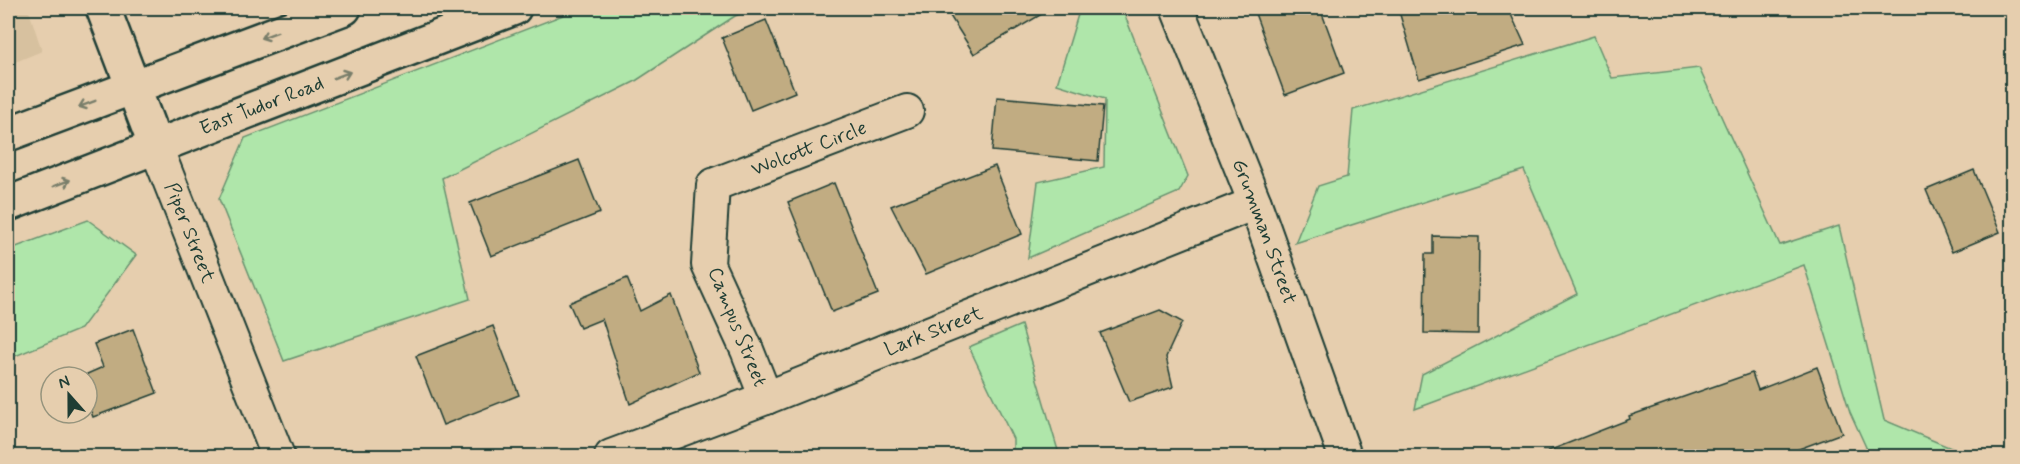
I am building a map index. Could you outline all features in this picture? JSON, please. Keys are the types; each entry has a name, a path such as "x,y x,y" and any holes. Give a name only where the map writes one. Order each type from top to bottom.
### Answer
{"main road":[{"name":"Piper Street","path":"103,8 156,147"},
{"path":"8,134 344,8"},
{"name":"East Tudor Road","path":"8,204 514,8"}],"street":[{"name":"Grumman Street","path":"1177,8 1255,202 1345,456"},
{"name":"Wolcott Circle","path":"713,185 907,111"},
{"name":"Piper Street","path":"156,147 278,456"},
{"name":"Campus Street","path":"713,185 708,266 747,350 766,398"},
{"name":"Lark Street","path":"611,456 766,398 1255,202"}],"shaded area":[{"path":"8,8 28,8 42,51 8,65"}],"green space":[{"path":"581,8 754,8 735,16 634,82 442,178 470,299 284,361 219,199 245,138"},
{"path":"1080,8 1122,8 1188,176 1179,192 1028,258 1038,182 1104,167 1105,99 1057,84"},
{"path":"1594,36 1612,78 1699,68 1780,245 1839,226 1884,420 1970,456 1870,456 1850,412 1804,265 1415,409 1422,374 1577,294 1524,170 1295,243 1318,186 1347,177 1353,110"},
{"path":"88,220 136,255 81,329 8,359 8,250"},
{"path":"1021,325 1060,456 1013,456 1013,439 969,347"}],"building":[{"path":"945,8 1052,8 974,54"},
{"path":"1253,8 1320,8 1344,73 1285,95"},
{"path":"1398,8 1508,8 1525,45 1419,79"},
{"path":"766,20 795,92 751,110 722,38"},
{"path":"997,97 1103,106 1098,161 992,151"},
{"path":"579,160 600,213 491,256 470,203"},
{"path":"995,166 1022,234 926,274 891,206"},
{"path":"1974,170 2000,232 1952,252 1926,190"},
{"path":"834,183 878,294 832,312 788,202"},
{"path":"1433,236 1479,237 1478,334 1424,333 1425,254 1433,254"},
{"path":"627,278 640,311 671,295 699,372 630,404 602,319 580,328 569,303"},
{"path":"1160,310 1182,322 1166,357 1173,387 1129,402 1100,333"},
{"path":"493,326 519,395 443,425 416,356"},
{"path":"133,329 157,393 99,415 99,369 103,367 94,344"},
{"path":"1817,367 1842,433 1780,456 1538,455 1630,419 1629,416 1752,373 1758,390"}]}
